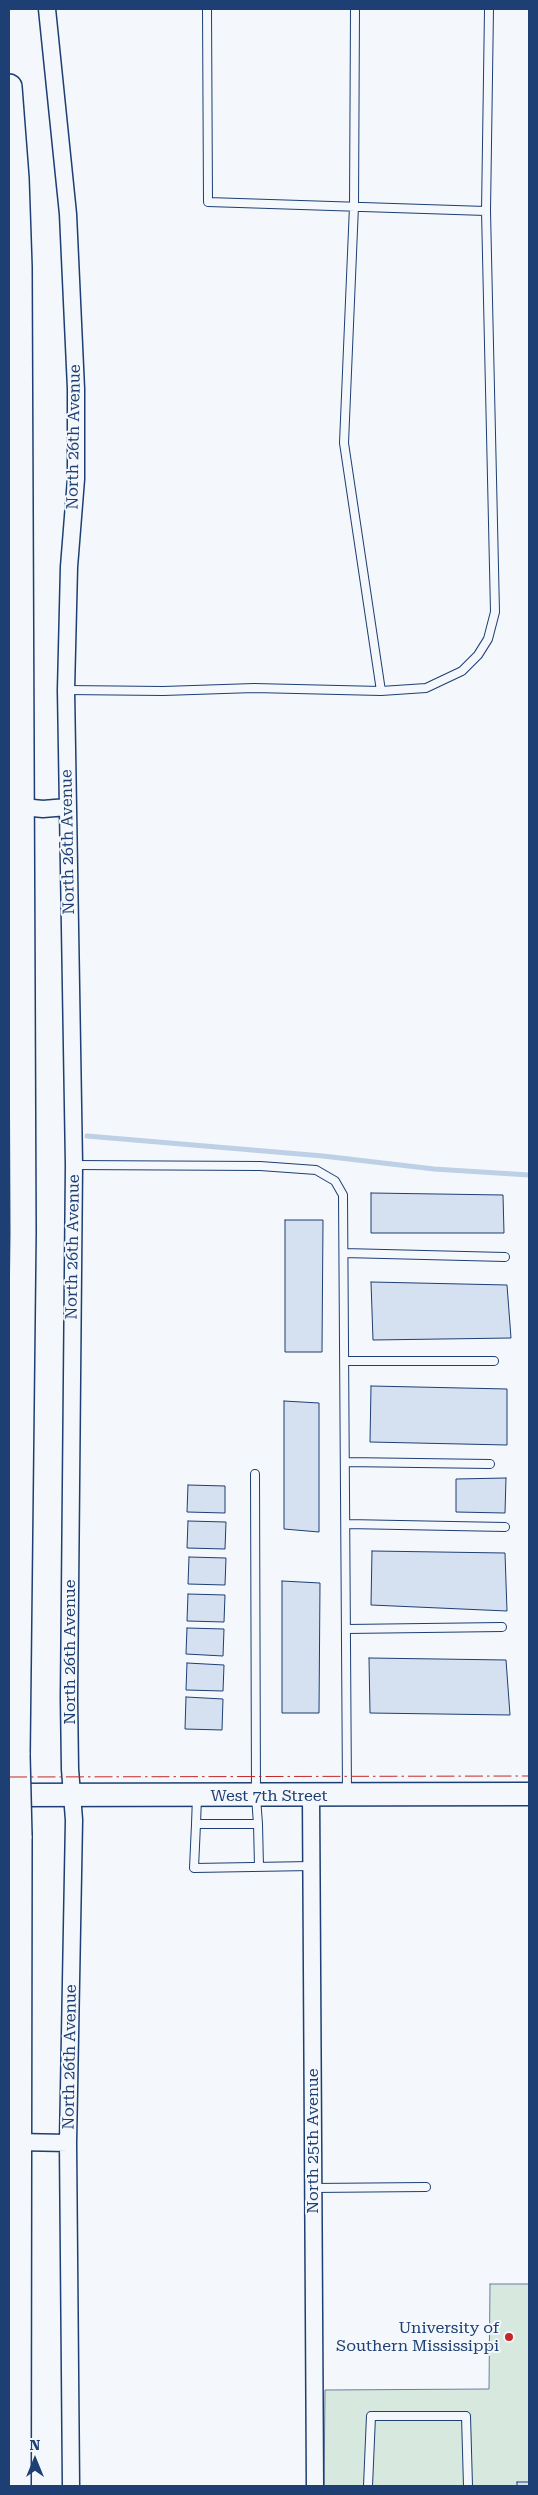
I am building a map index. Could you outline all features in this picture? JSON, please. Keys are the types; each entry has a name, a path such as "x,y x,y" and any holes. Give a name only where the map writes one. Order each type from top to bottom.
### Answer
{"main road":[{"path":"9,87 16,178 19,267 14,806 23,1232 18,1755 18,2486"},
{"name":"West 7th Street","path":"9,1796 529,1794"}],"street":[{"name":"North 26th Avenue","path":"47,9 68,214 76,389 76,479 69,567 66,690 74,1165 69,1698 74,1820 68,2143 71,2486"},
{"path":"14,806 44,809 67,807"},
{"name":"North 25th Avenue","path":"311,1795 315,2486"},
{"path":"17,2142 68,2143"}],"lane":[{"path":"207,9 208,202 486,211"},
{"path":"355,9 354,206 344,443 381,691"},
{"path":"66,690 164,691 254,688 381,691 426,688 462,671 478,655 488,639 495,612 486,211 489,9"},
{"path":"74,1165 260,1166 316,1170 336,1181 343,1195 347,1524 347,1795"},
{"path":"344,1253 505,1257"},
{"path":"345,1361 494,1361"},
{"path":"346,1462 490,1464"},
{"path":"255,1474 256,1796 259,1867"},
{"path":"347,1524 506,1527"},
{"path":"347,1629 502,1627"},
{"path":"197,1796 194,1868 311,1866"},
{"path":"196,1824 258,1824"},
{"path":"313,2188 426,2187"},
{"path":"368,2486 371,2416 466,2416 468,2486"}],"shaded area":[{"name":"University of Southern Mississippi","path":"490,2284 529,2284 529,2486 324,2486 325,2390 489,2389"}],"building":[{"path":"371,1193 503,1195 504,1233 371,1233"},
{"path":"285,1220 323,1220 322,1352 285,1352"},
{"path":"371,1282 507,1285 511,1338 373,1340"},
{"path":"371,1386 507,1389 507,1445 370,1442"},
{"path":"284,1401 319,1403 319,1532 284,1529"},
{"path":"506,1478 505,1513 456,1512 456,1479"},
{"path":"188,1485 225,1486 225,1513 187,1512"},
{"path":"188,1521 226,1522 225,1549 187,1548"},
{"path":"372,1551 505,1553 507,1611 371,1605"},
{"path":"189,1557 226,1558 225,1585 188,1584"},
{"path":"282,1581 320,1583 319,1713 282,1713"},
{"path":"188,1594 225,1595 224,1622 187,1621"},
{"path":"187,1628 224,1629 223,1656 186,1654"},
{"path":"369,1658 506,1660 510,1715 370,1713"},
{"path":"187,1663 224,1665 223,1691 186,1690"},
{"path":"186,1697 223,1699 222,1730 185,1729"},
{"path":"517,2482 529,2482 529,2486 517,2486"}],"waterway":[{"path":"87,1136 323,1156 434,1169 529,1175"}],"power":[{"path":"9,1777 529,1776"}],"place":[{"name":"University of Southern Mississippi","path":"509,2337"}]}
